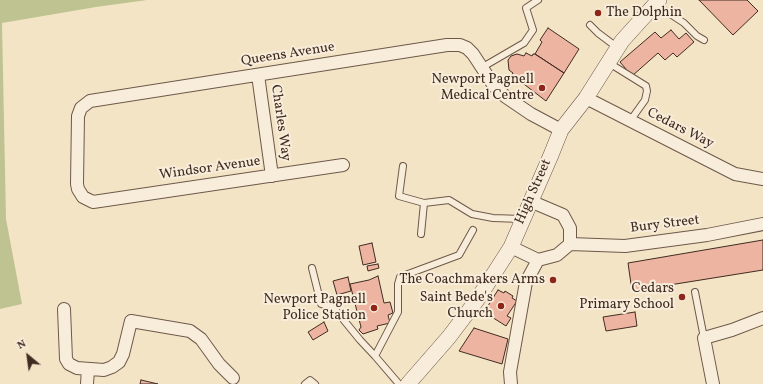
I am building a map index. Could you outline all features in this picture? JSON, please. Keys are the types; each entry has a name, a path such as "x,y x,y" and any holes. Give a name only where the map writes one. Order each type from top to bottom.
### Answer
{"street":[{"name":"High Street","path":"408,384 450,337 477,300 511,247 561,130 586,98 622,41 656,3"},
{"name":"Queens Avenue","path":"83,197 77,184 78,116 81,108 90,101 447,45 460,45 467,48 473,54 494,86 506,97 531,114 561,130"},
{"name":"Charles Way","path":"258,75 272,176"},
{"name":"Cedars Way","path":"586,98 736,174 763,179"},
{"name":"Windsor Avenue","path":"83,197 93,202 343,165"},
{"path":"511,247 538,260 557,255 570,244 570,228 563,215 530,201"},
{"name":"Bury Street","path":"570,244 626,246 707,235 763,224"},
{"path":"511,384 510,372 526,282 538,260"},
{"path":"64,309 66,359 69,364 77,368 104,370 119,362 124,354 131,320 190,331 201,338 219,364 233,378"},
{"path":"713,384 704,338 732,330 763,318"},
{"path":"87,384 88,369"}],"lane":[{"path":"481,68 524,43 533,30 526,8 538,0"},
{"path":"656,3 684,23 697,36 704,40"},
{"path":"590,25 618,48"},
{"path":"608,62 646,86 647,91 645,100 630,120"},
{"path":"402,166 399,196 424,202 449,200 472,214 494,218 522,219"},
{"path":"421,234 424,202"},
{"path":"375,356 398,312 398,284 400,278 459,255 472,230"},
{"path":"312,268 321,304 334,308 399,384"},
{"path":"695,292 704,338"},
{"path":"305,384 310,380 314,384"}],"green space":[{"path":"0,0 147,0 2,23 6,219 22,304 0,309"}],"building":[{"path":"699,0 747,0 758,11 733,35"},
{"path":"548,28 579,49 564,73 535,54 542,42 540,40"},
{"path":"671,30 679,39 686,33 694,42 677,57 673,53 665,60 658,53 632,76 620,62 655,32 661,38"},
{"name":"Newport Pagnell Medical Centre","path":"526,53 532,56 535,54 564,73 546,101 512,75 513,73 509,70 508,60 511,56 517,54 524,56"},
{"path":"763,240 763,270 632,291 628,263"},
{"path":"372,243 376,262 363,265 359,246"},
{"path":"378,264 379,268 368,271 367,266"},
{"name":"Newport Pagnell Police Station","path":"378,276 384,303 390,302 393,313 388,315 390,323 377,326 378,329 363,334 359,330 361,327 350,284 369,280"},
{"path":"348,277 351,291 337,295 333,281"},
{"name":"Saint Bede's Church","path":"498,290 504,293 505,291 513,296 512,298 517,301 507,316 511,318 506,326 484,312"},
{"path":"635,312 637,326 606,331 603,317"},
{"path":"324,322 328,331 313,340 308,332"},
{"path":"474,328 508,339 502,364 459,351"},
{"path":"141,380 158,384 140,384"}],"place":[{"name":"The Dolphin","path":"598,13"},
{"name":"Newport Pagnell Medical Centre","path":"542,88"},
{"name":"The Coachmakers Arms","path":"553,280"},
{"name":"Cedars Primary School","path":"682,297"},
{"name":"Saint Bede's Church","path":"501,306"},
{"name":"Newport Pagnell Police Station","path":"374,308"}]}
